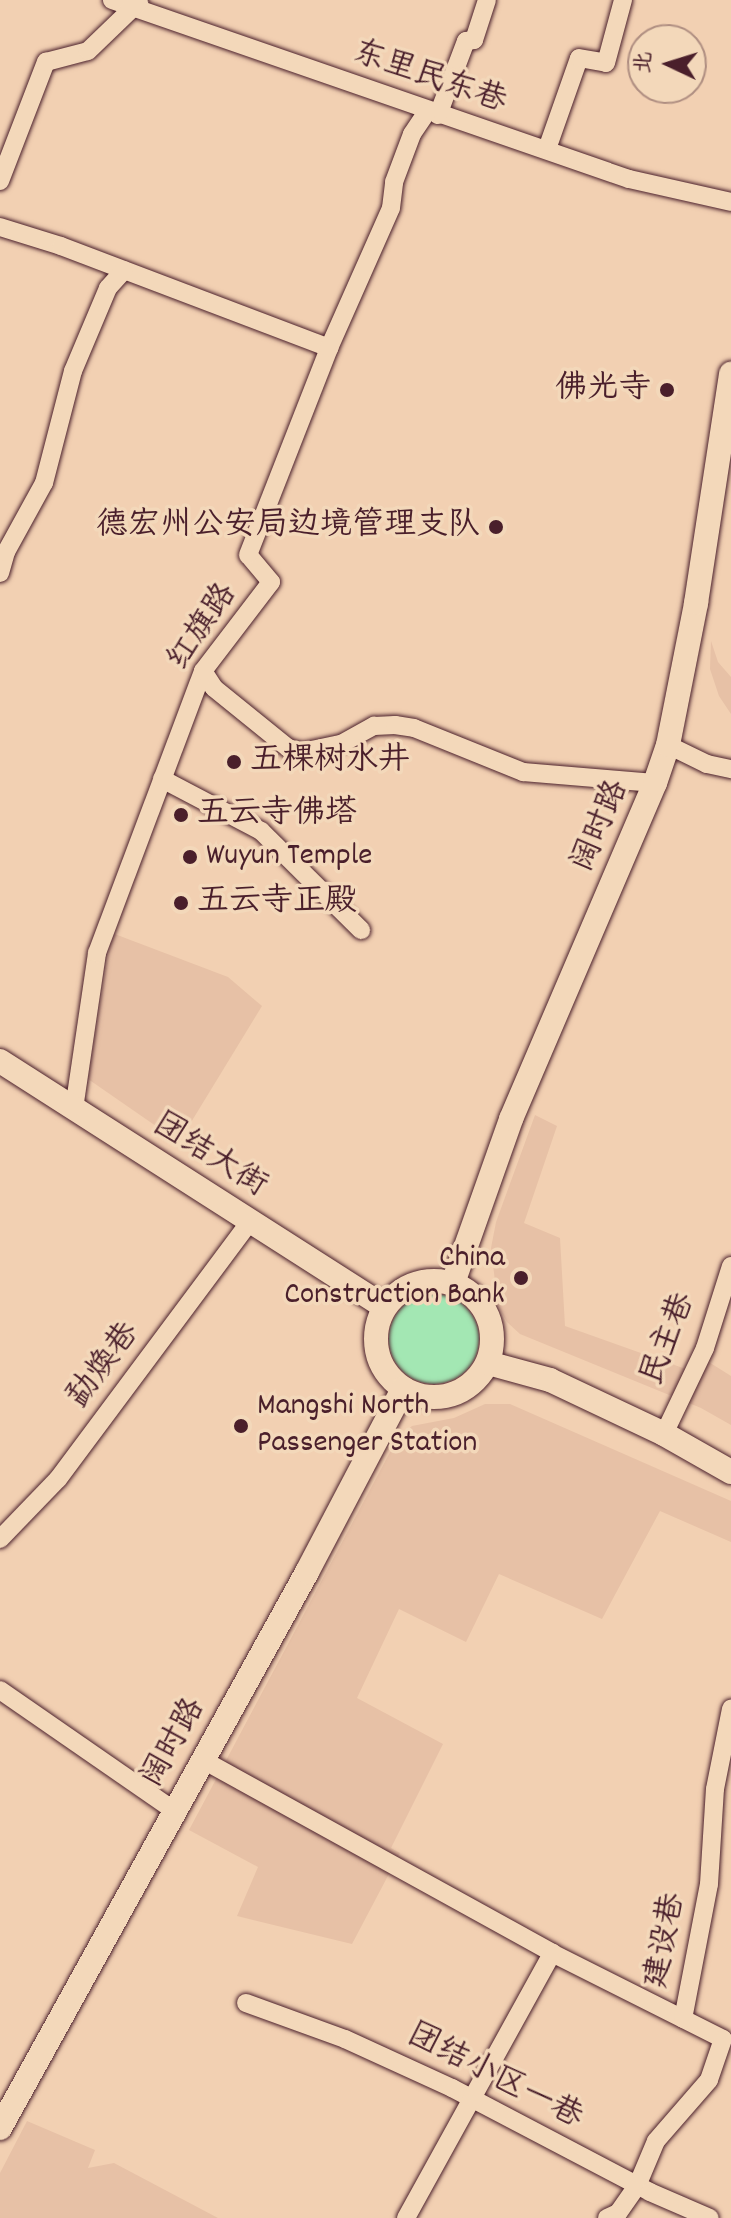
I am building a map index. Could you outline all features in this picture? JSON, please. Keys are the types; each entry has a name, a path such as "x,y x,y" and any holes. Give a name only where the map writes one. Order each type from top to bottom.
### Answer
{"main road":[{"name":"阔时路","path":"453,1283 511,1119 655,783 668,745 696,603 731,374"},
{"name":"团结大街","path":"0,1061 384,1307"},
{"path":"434,1280 453,1283 470,1292 483,1306 491,1324 492,1344 488,1363 469,1386 441,1398 421,1397 403,1389 384,1369 375,1343 377,1324 384,1307 397,1292 414,1283 434,1280"},
{"path":"488,1363 550,1380 664,1434 731,1472"},
{"name":"阔时路","path":"0,2128 403,1389"}],"street":[{"name":"东里民东巷","path":"112,0 137,4 433,114 547,149 629,179 731,202"},
{"name":"红旗路","path":"74,1109 97,953 203,671 271,582 248,555 329,348 391,208 394,182 412,134 433,114 466,41 474,40 487,0"},
{"path":"547,149 579,58 606,63 623,0"},
{"path":"0,181 46,62 88,51 137,4"},
{"path":"0,227 124,270 329,348"},
{"path":"0,573 6,552 44,483 73,371 108,288 124,270"},
{"path":"203,671 214,688 288,748 313,752 341,744 374,726 395,725 414,728 523,772 655,783"},
{"path":"668,745 707,764 731,769"},
{"path":"162,779 261,831 361,930"},
{"name":"勐焕巷","path":"0,1539 58,1479 250,1221"},
{"name":"民主巷","path":"664,1434 705,1348 731,1266"},
{"path":"0,1690 175,1811"},
{"name":"建设巷","path":"607,2218 618,2213 637,2186 656,2141 709,2080 723,2039 683,2019 709,1884 715,1789 731,1709"},
{"path":"203,1760 552,1953 683,2019"},
{"path":"406,2218 552,1953"},
{"name":"团结小区一巷","path":"246,2003 345,2039 471,2098 637,2186 710,2218"}],"shaded area":[{"path":"711,641 718,662 731,677 731,714 719,696 710,669"},
{"path":"112,933 228,977 262,1006 179,1142 88,1079"},
{"path":"535,1115 557,1126 524,1223 560,1238 565,1326 697,1373 704,1359 731,1376 731,1425 701,1408 520,1334 507,1322 498,1306 491,1248 496,1222"},
{"path":"485,1404 510,1404 731,1501 731,1542 660,1511 602,1619 499,1574 466,1642 399,1609 357,1698 443,1744 391,1848 400,1853 352,1944 237,1916 258,1867 189,1830 397,1439 412,1426 454,1418"},
{"path":"27,2121 95,2150 88,2168 114,2163 218,2218 0,2218 0,2173"}],"green space":[{"path":"434,1294 451,1297 466,1307 476,1322 479,1339 476,1356 466,1371 451,1381 434,1384 417,1381 402,1371 392,1356 389,1339 392,1322 402,1307 417,1297"}],"place":[{"name":"佛光寺","path":"667,390"},
{"name":"德宏州公安局边境管理支队","path":"496,527"},
{"name":"五棵树水井","path":"234,762"},
{"name":"五云寺佛塔","path":"181,815"},
{"name":"Wuyun Temple","path":"190,857"},
{"name":"五云寺正殿","path":"181,903"},
{"name":"China Construction Bank","path":"521,1278"},
{"name":"Mangshi North Passenger Station","path":"241,1426"}]}
